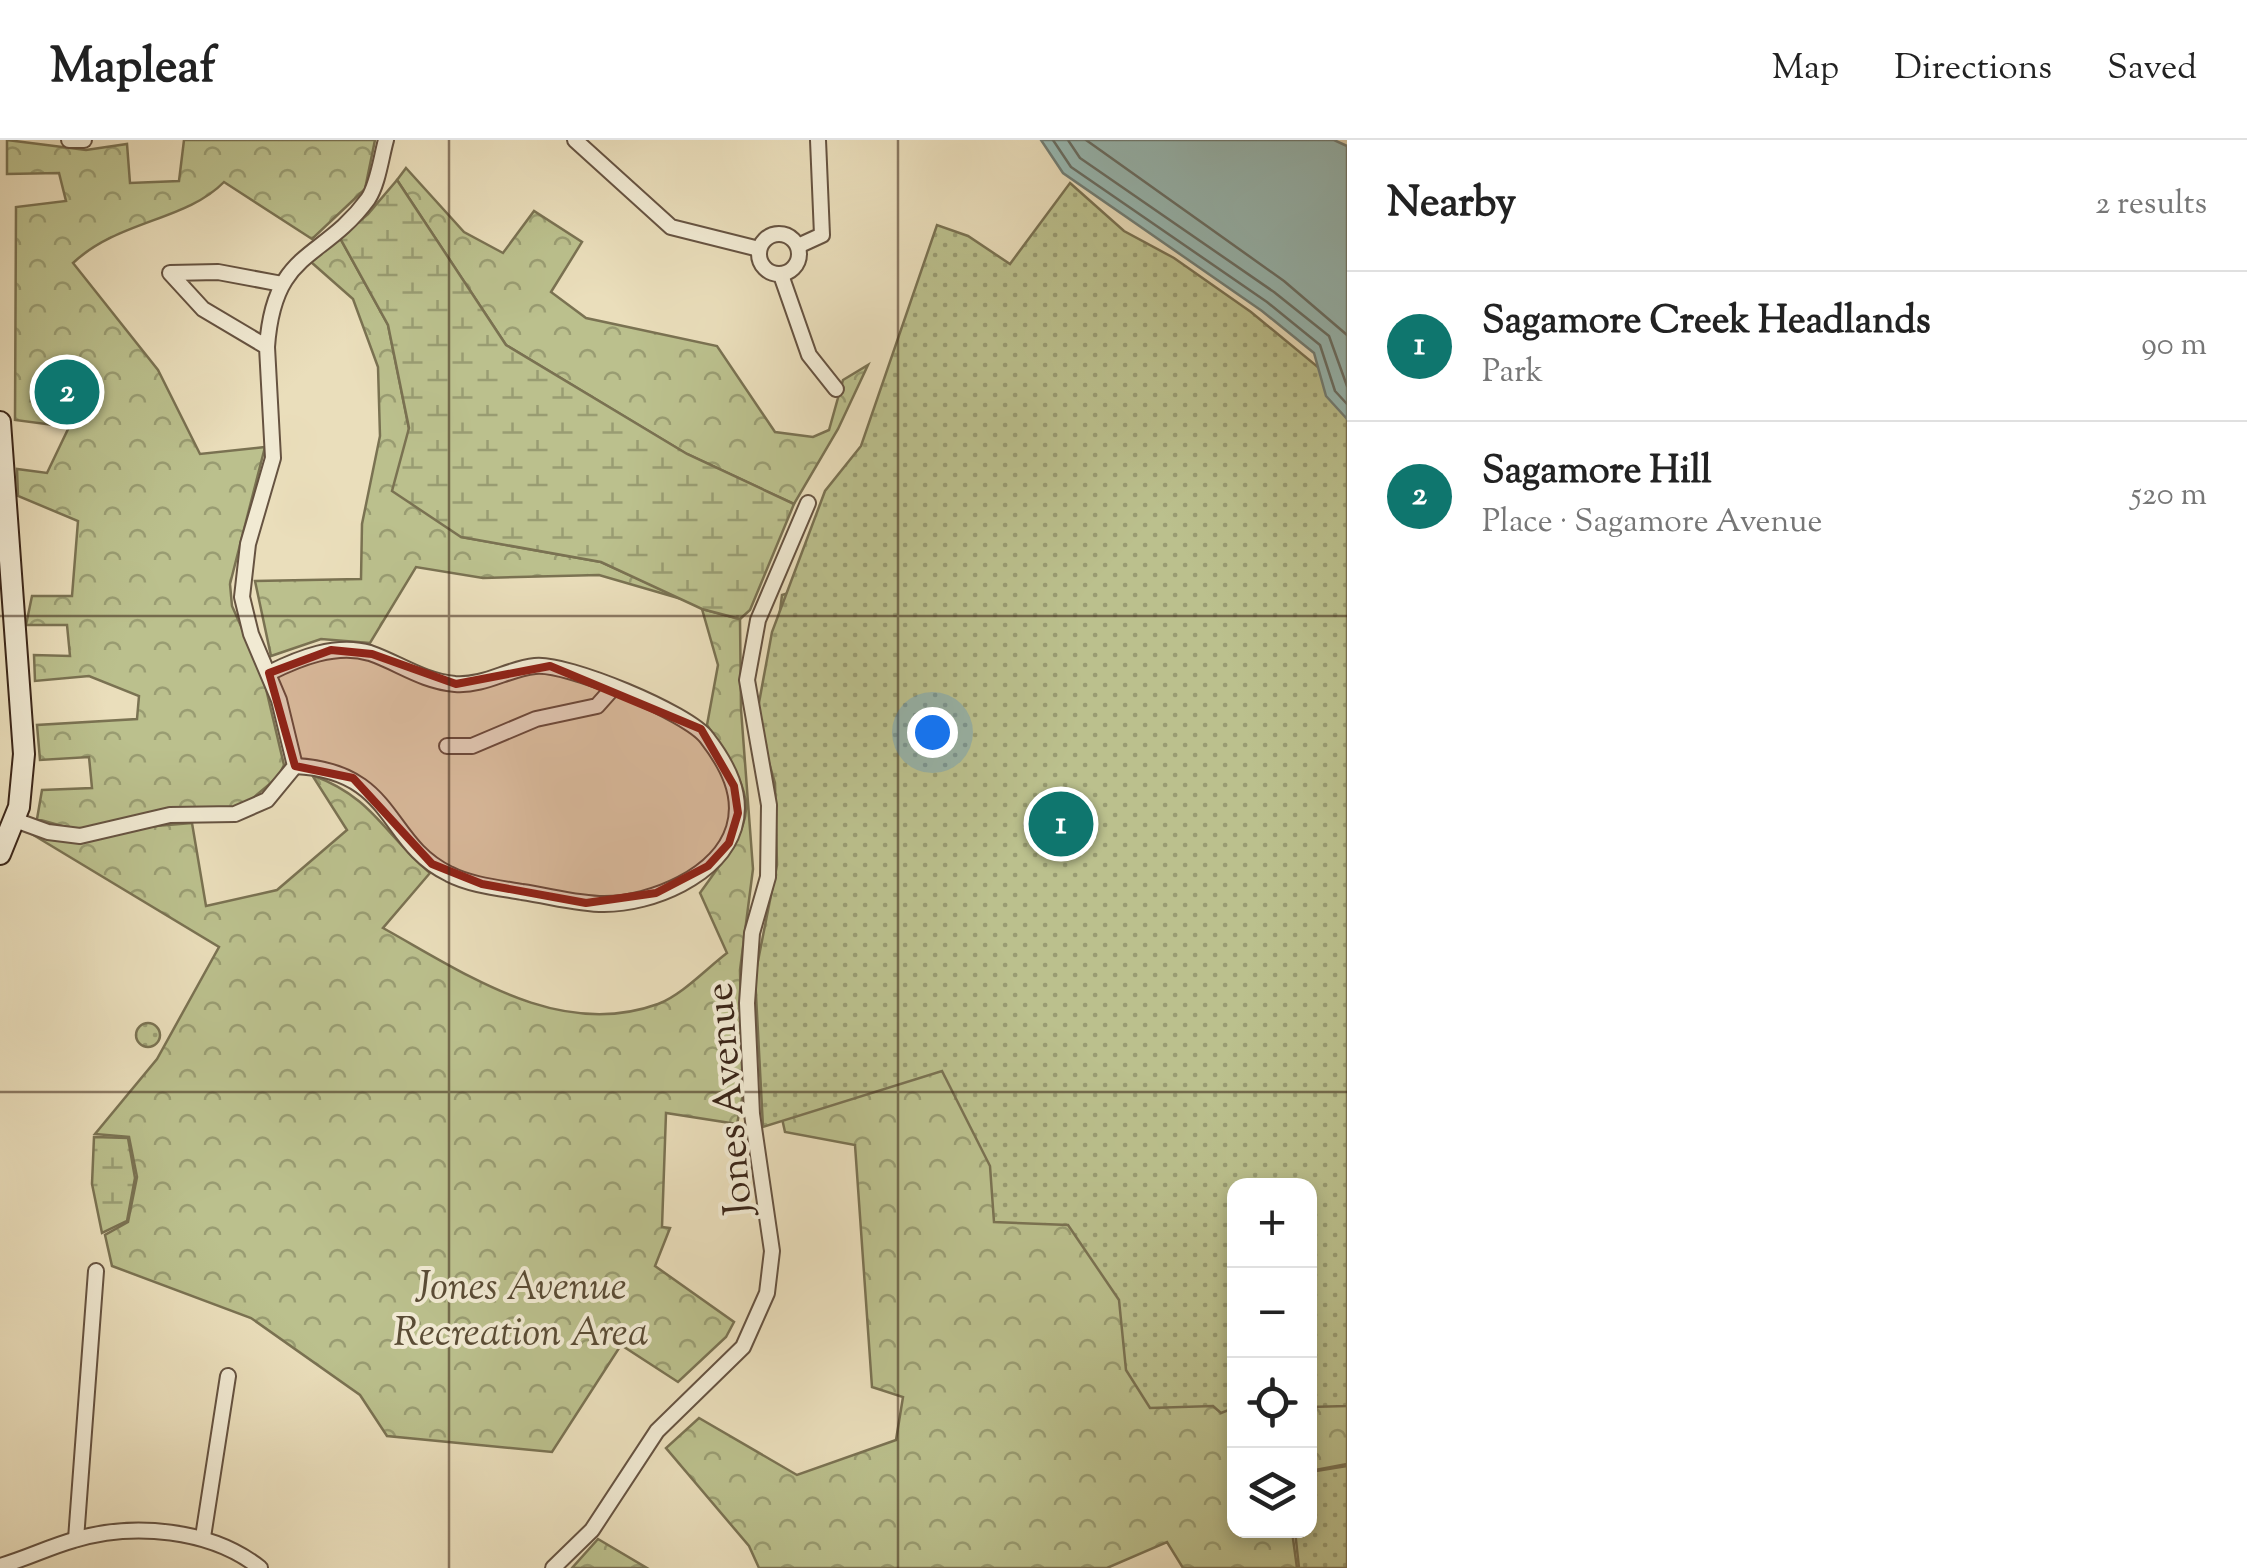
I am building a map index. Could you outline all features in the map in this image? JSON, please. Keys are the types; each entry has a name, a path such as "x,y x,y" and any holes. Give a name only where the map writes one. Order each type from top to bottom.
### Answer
{"main road":[{"path":"0,422 24,754 15,820 0,854"}],"street":[{"path":"69,140 84,140"},
{"path":"295,766 242,596 248,544 274,458 267,347 271,311 282,284 304,256 369,197 386,140"},
{"path":"575,140 671,228 760,249"},
{"path":"798,246 822,235 818,140"},
{"path":"760,249 776,234 793,238 798,246 798,263 781,274"},
{"path":"760,249 762,265 781,274 809,356 836,388"},
{"path":"267,347 203,309 170,273 229,273 282,284"},
{"name":"Jones Avenue","path":"553,1568 592,1530 657,1431 743,1347 767,1294 772,1251 752,1114 746,1003 752,933 768,877 769,805 747,680 758,620 808,503"},
{"path":"268,672 331,650 372,654 435,681 476,684 536,666 550,666 614,688 701,729 734,786 738,813 729,843 708,866 673,888 609,904 573,901 452,876 432,864 394,816 352,778 295,766"},
{"path":"447,746 472,746 536,719 597,706 614,688"},
{"path":"15,820 48,832 80,836 113,832 170,815 235,814 268,800 295,766"},
{"path":"76,1539 96,1271"},
{"path":"203,1537 228,1376"},
{"path":"0,1566 76,1539 128,1532 203,1537 260,1568"}],"highlighted area":[{"path":"331,650 372,654 456,684 550,666 701,729 734,786 738,813 729,843 708,866 656,893 586,903 482,884 432,864 353,778 295,766 269,673"}],"green space":[{"path":"7,140 86,150 127,144 130,183 179,181 184,140 375,140 365,189 312,239 224,182 191,205 111,238 73,263 158,370 200,454 265,447 230,584 232,606 263,676 284,765 278,777 240,809 156,811 80,831 37,819 42,790 92,788 89,757 40,760 37,725 137,719 139,696 89,676 35,681 34,655 70,656 67,625 26,625 32,596 72,596 78,521 18,496 17,469 47,473 69,427 15,420 16,207 66,201 59,173 7,174"},
{"path":"406,168 464,232 503,253 534,211 582,242 551,292 586,318 717,346 775,432 813,437 829,430 843,380 868,365 838,429 794,504 687,454 506,345 397,180"},
{"path":"397,180 506,345 687,454 794,504 750,610 740,619 702,609 601,562 461,537 392,491 409,428 388,325 340,238 368,214"},
{"path":"1070,183 1124,231 1174,258 1251,312 1347,391 1347,1406 1317,1407 1317,1178 1227,1178 1227,1411 1221,1413 1213,1406 1150,1408 1126,1370 1119,1300 1068,1225 994,1222 990,1166 942,1071 763,1127 755,976 777,865 775,783 756,719 772,632 825,491 861,446 937,225 968,236 1010,264"},
{"path":"340,238 388,325 409,429 461,537 601,562 685,600 599,575 483,578 416,567 370,643 321,639 271,656 255,581 361,579 362,524 380,436 378,367 353,299 311,262"},
{"path":"859,572 1347,1072 1347,1464 1317,1470 1317,1178 1227,1178 1227,1538 1293,1538 1297,1568 1183,1568 1167,1542 1107,1568 759,1568 749,1546 666,1448 699,1418 797,1475 896,1440 903,1397 872,1387 855,1145 785,1132 761,1023 786,793 770,690 782,595"},
{"name":"Jones Avenue Recreation Area","path":"702,609 740,619 741,709 753,869 740,970 743,1094 737,1124 666,1113 662,1227 670,1228 655,1266 734,1322 726,1337 678,1382 621,1345 552,1452 387,1436 360,1395 251,1318 112,1266 105,1235 128,1222 137,1177 129,1137 95,1134 157,1059 219,947 35,836 192,823 206,906 277,890 347,830 312,775 350,794 430,873 383,928 480,982 549,1008 585,1014 621,1013 658,1004 685,988 727,953 700,893 733,845 746,811 738,776 707,725 718,665"},
{"path":"148,1023 160,1035 148,1047 136,1035"},
{"path":"94,1137 128,1138 135,1178 127,1221 102,1233 92,1184"},
{"path":"1347,1466 1347,1568 1299,1568 1296,1538 1317,1538 1317,1471"},
{"path":"598,1539 647,1568 572,1568"}],"water":[{"path":"1041,140 1334,140 1347,146 1347,419 1326,396 1314,353 1262,311 1063,173"}],"place":[{"name":"Sagamore Hill","path":"67,392"},
{"name":"Sagamore Creek Headlands","path":"1061,824"}]}
